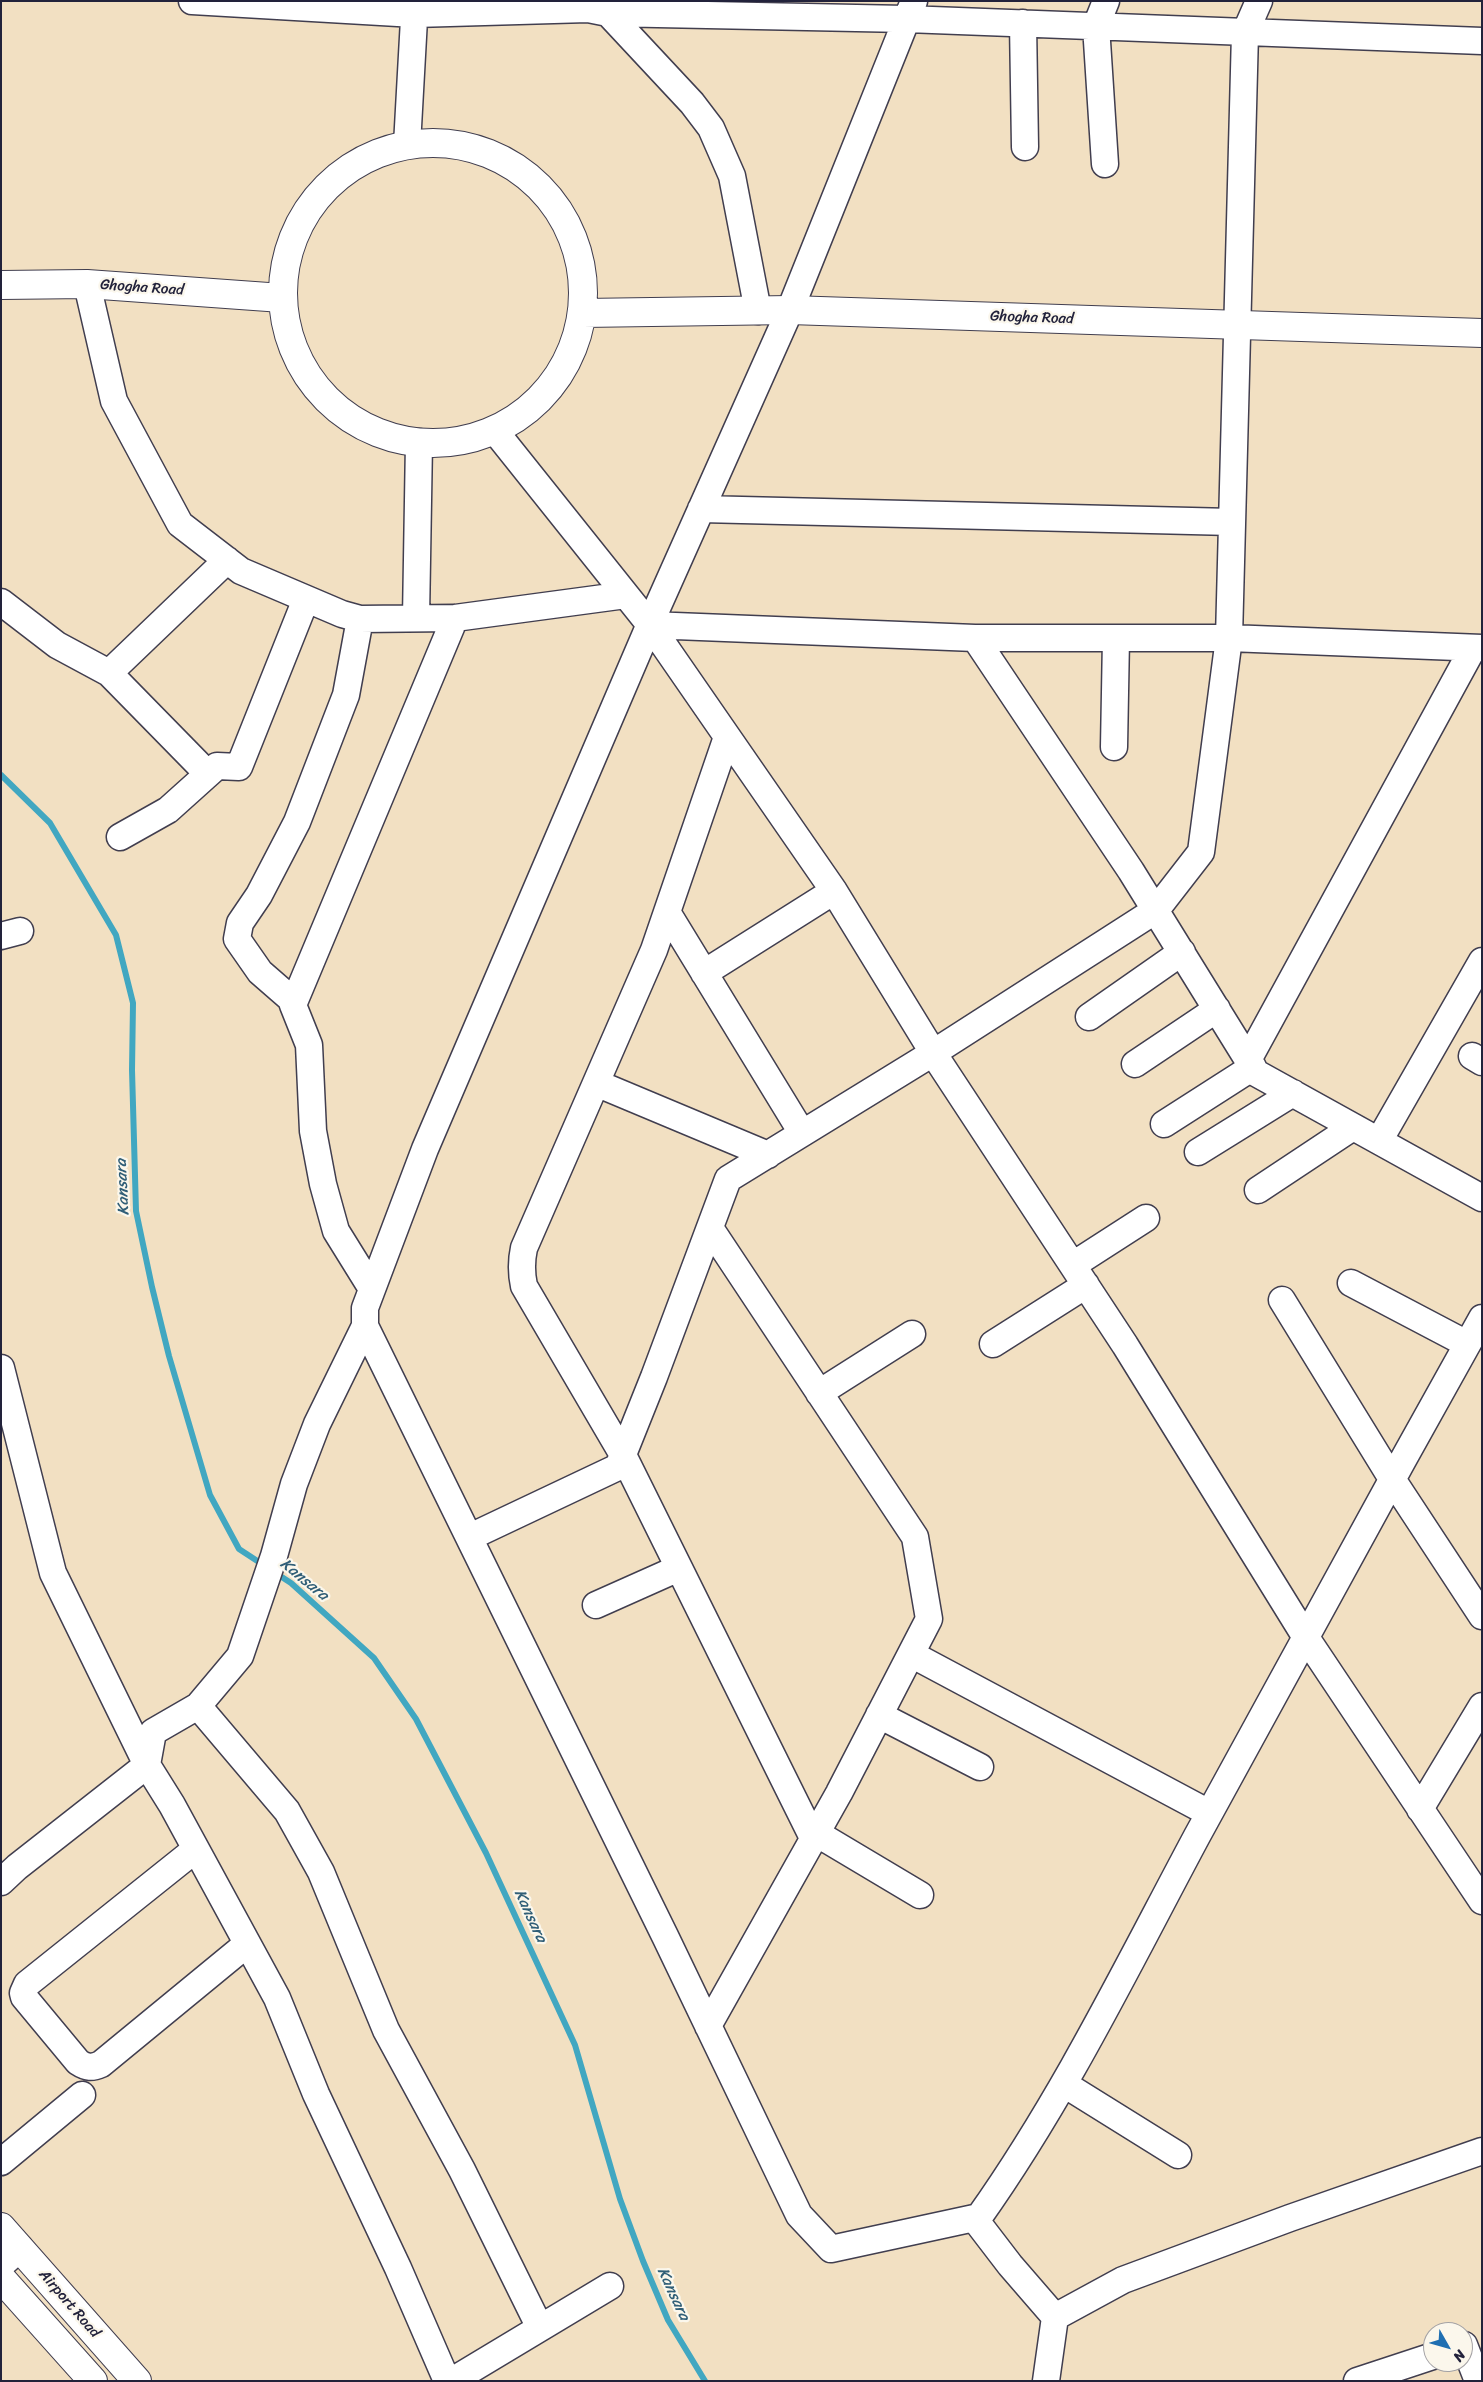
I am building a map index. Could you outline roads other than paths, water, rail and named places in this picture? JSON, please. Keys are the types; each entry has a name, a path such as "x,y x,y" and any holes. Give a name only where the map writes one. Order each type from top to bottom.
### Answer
{"main road":[{"path":"454,144 499,157 537,184 566,221 582,266 582,313 568,361 537,402 495,431 447,444 398,441 352,422 316,390 291,347 282,298 285,263 296,229 316,198 342,173 372,155 407,145 454,144"},
{"name":"Ghogha Road","path":"1,285 87,284 282,298"},
{"name":"Ghogha Road","path":"582,313 790,310 1482,333"},
{"name":"Airport Road","path":"1,2226 11,2256 137,2381"},
{"path":"1,2278 93,2381"}],"street":[{"path":"192,1 415,8 910,10 1023,23 1482,40"},
{"path":"1105,164 1096,26 1106,1"},
{"path":"470,1537 618,1467 728,1179 933,1054 1156,910 1201,852 1229,638 1245,32 1259,1"},
{"path":"407,145 415,8"},
{"path":"596,8 692,103 711,128 723,151 732,176 758,310"},
{"path":"1,1882 17,1867 146,1765 153,1732 198,1706 240,1656 274,1556 294,1484 317,1424 365,1326 365,1308 425,1149 650,625 790,310 910,10"},
{"path":"1023,23 1025,147"},
{"path":"87,284 114,401 180,524 241,571 342,614 360,619 455,618 626,595"},
{"path":"495,431 650,625 834,891 933,1054 1126,1345 1304,1636 1420,1809 1474,1875 1482,1901"},
{"path":"416,618 419,442"},
{"path":"701,508 1232,522"},
{"path":"109,674 227,560"},
{"path":"120,837 168,810 217,766 239,767 306,599"},
{"path":"1,602 57,645 109,674 208,774"},
{"path":"293,1005 455,618"},
{"path":"360,619 346,695 297,822 259,895 240,923 237,938 260,972 291,999 309,1046 313,1131 328,1203 336,1231 372,1289"},
{"path":"650,625 976,638 1229,638 1477,648 1251,1064 1164,1124"},
{"path":"976,638 1156,910 1256,1072 1482,1198"},
{"path":"1114,747 1116,638"},
{"path":"727,737 654,950 524,1248 521,1274 524,1286 623,1455 815,1836 920,1895"},
{"path":"704,973 834,891"},
{"path":"667,912 802,1134"},
{"path":"1089,1017 1182,952"},
{"path":"1379,1141 1482,961"},
{"path":"1135,1064 1217,1009"},
{"path":"596,1083 768,1155"},
{"path":"1198,1152 1293,1093"},
{"path":"1258,1190 1353,1126"},
{"path":"993,1344 1080,1275 1146,1218"},
{"path":"708,2026 815,1836 928,1619 915,1537 710,1228"},
{"path":"1352,1283 1467,1344"},
{"path":"1282,1300 1392,1479 1482,1616"},
{"path":"365,1326 470,1537 799,2215 831,2249 979,2217 1016,2164 1064,2084 1304,1636 1482,1318"},
{"path":"819,1393 912,1334"},
{"path":"1,1368 53,1573 146,1765 172,1805 277,1998 316,2094 398,2268 447,2381"},
{"path":"596,1605 679,1568"},
{"path":"910,1654 1210,1813"},
{"path":"198,1706 287,1811 320,1872 386,2030 462,2170 540,2328"},
{"path":"1420,1809 1482,1706"},
{"path":"879,1715 980,1767"},
{"path":"196,1849 27,1984 23,1992 24,1997 78,2062 85,2067 93,2067 101,2064 247,1944"},
{"path":"1064,2084 1178,2155"},
{"path":"1,2162 82,2095"},
{"path":"1055,2317 1123,2280 1290,2218 1482,2151"},
{"path":"974,2218 1010,2265 1055,2317 1046,2381"},
{"path":"452,2381 610,2286"},
{"path":"1473,2358 1478,2381"},
{"path":"1358,2381 1397,2375 1423,2361"}],"waterway":[{"name":"Kansara","path":"1,775 50,823 116,935 133,1003 132,1070 136,1211 152,1287 169,1356 210,1495 239,1549 265,1566"},
{"name":"Kansara","path":"274,1572 291,1583 374,1658 416,1719 486,1853 575,2045 620,2199 643,2261 668,2320 705,2381"}]}
